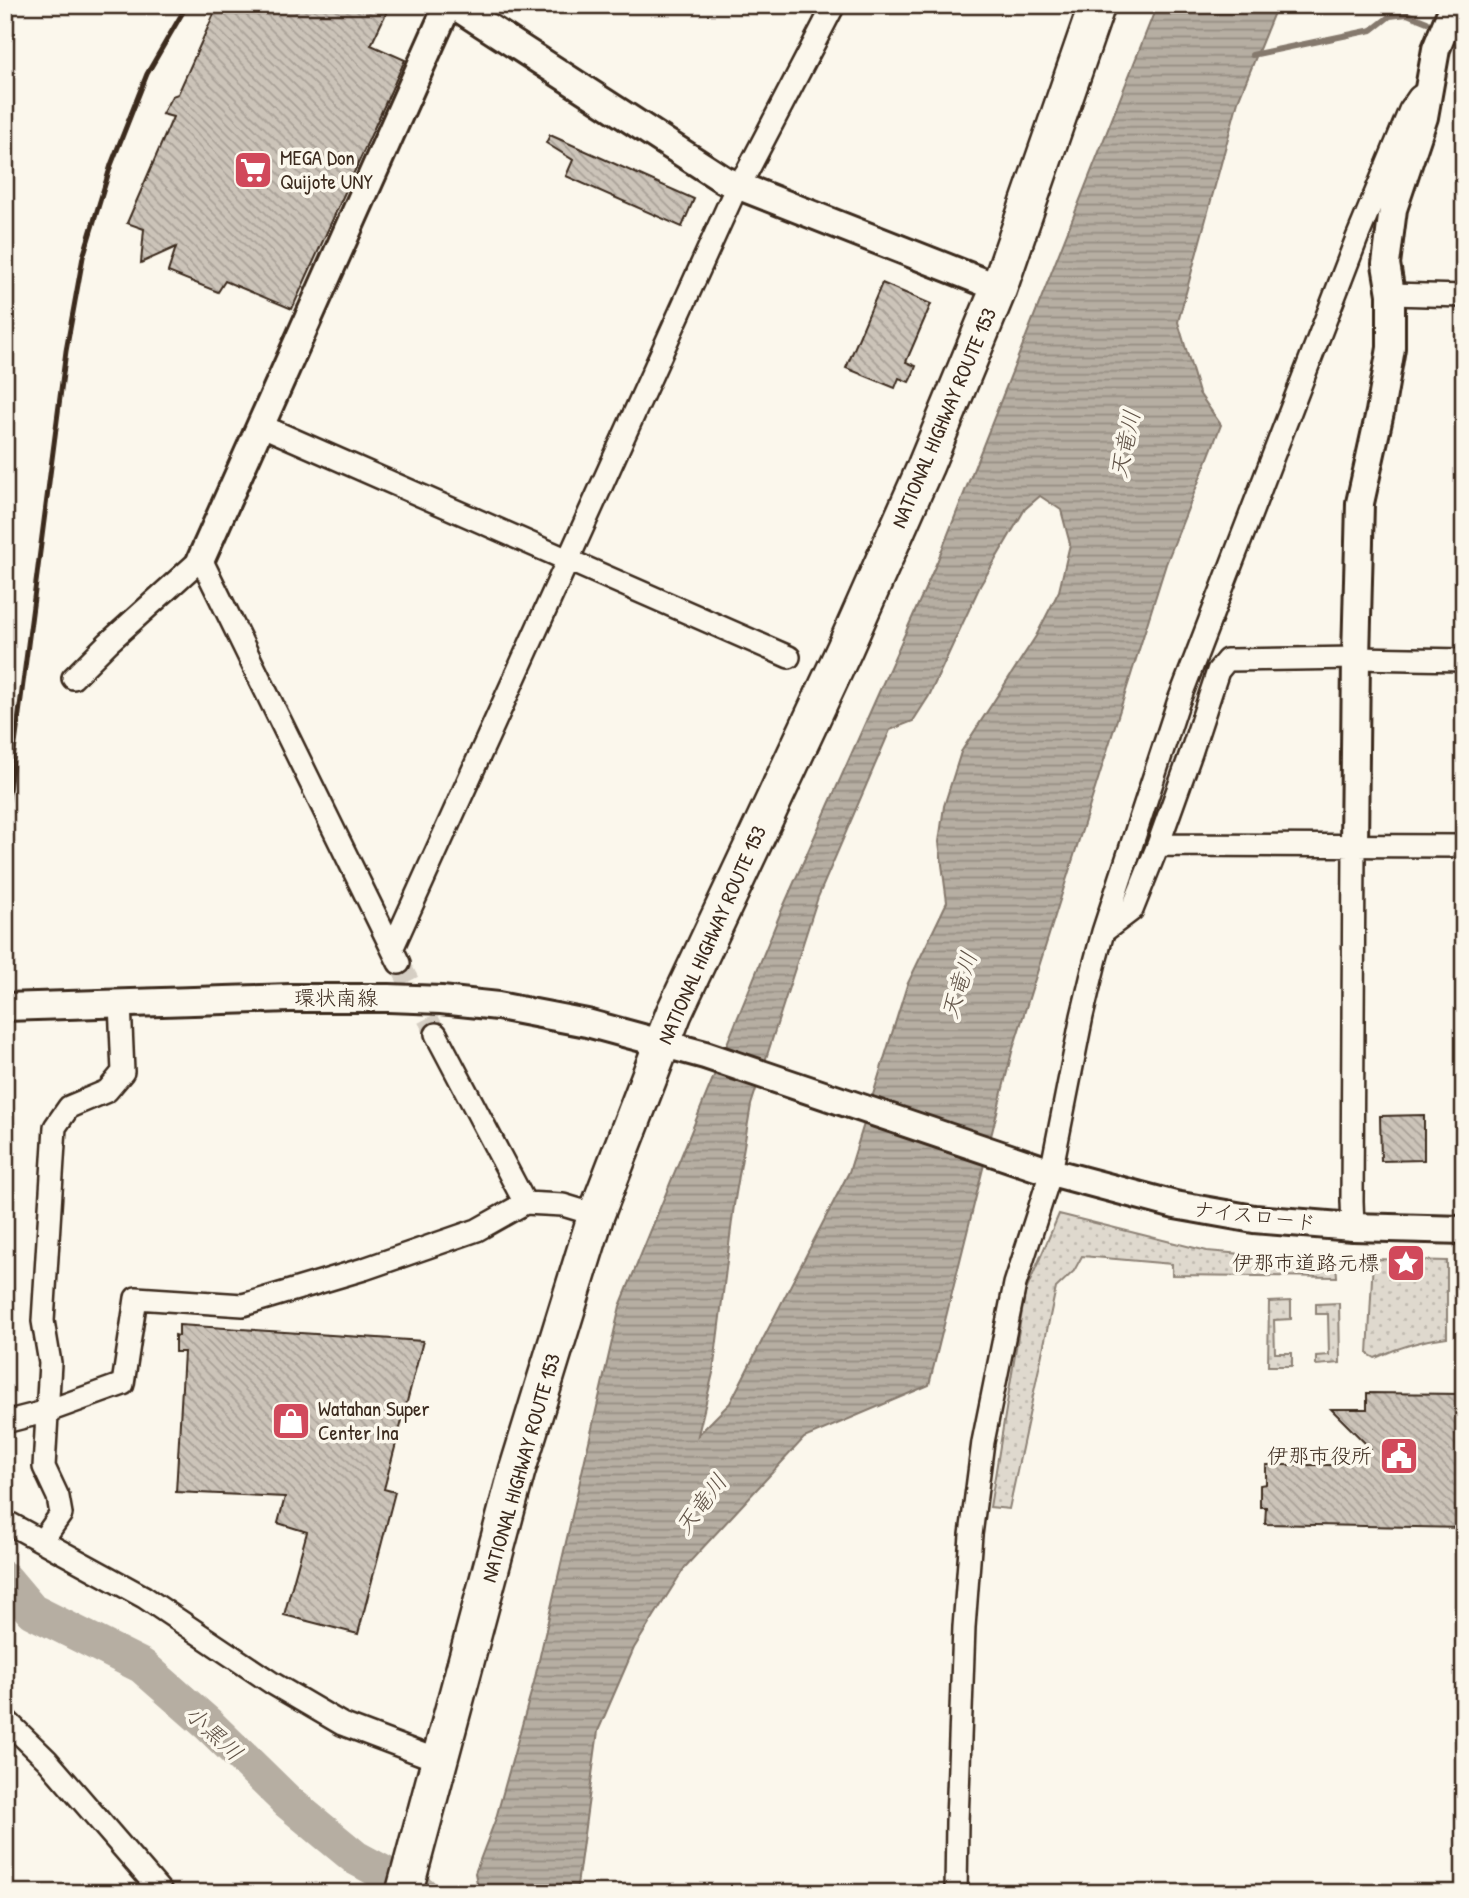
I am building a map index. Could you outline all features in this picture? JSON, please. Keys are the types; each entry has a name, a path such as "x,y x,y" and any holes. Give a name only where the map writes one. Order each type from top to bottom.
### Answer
{"highway":[{"name":"NATIONAL HIGHWAY ROUTE 153","path":"404,1893 517,1471 596,1215 680,1000 845,648 925,467 999,288 1097,5"}],"street":[{"path":"201,559 396,955 567,559 737,186 748,170 834,5"},
{"path":"1353,1227 1353,846 1360,503 1391,348 1391,294 1386,264 1393,209 1424,117 1436,49 1454,5"},
{"path":"74,678 108,643 201,559 260,425 455,6 737,186 999,288"},
{"path":"956,1893 962,1683 971,1535 983,1442 1015,1284 1103,932 1178,703 1357,239 1410,110 1419,97 1430,89"},
{"path":"1391,294 1464,296"},
{"path":"260,425 789,657"},
{"path":"1103,932 1132,910 1191,753 1218,671 1227,660 1464,660"},
{"path":"1157,845 1464,846"},
{"name":"環状南線","path":"5,1007 289,998 441,1000 554,1016 662,1044"},
{"path":"42,1541 61,1514 58,1497 44,1467 50,1363 43,1321 55,1127 69,1107 107,1091 123,1072 120,1003"},
{"path":"436,1034 525,1203"},
{"name":"ナイスロード","path":"662,1044 705,1055 1045,1170 1175,1205 1254,1219 1353,1227 1464,1230"},
{"path":"5,1422 48,1411 123,1384 136,1298 243,1306 364,1269 477,1230 525,1203 563,1205 596,1215"},
{"path":"5,1521 144,1597 272,1683 342,1724 437,1774"},
{"path":"5,1719 47,1760 162,1893"}],"shaded area":[{"path":"1059,1214 1207,1251 1336,1262 1337,1277 1172,1275 1172,1264 1082,1256 1074,1271 1056,1288 1009,1509 990,1507 1025,1293"},
{"path":"1373,1259 1447,1261 1447,1337 1410,1344 1375,1358 1368,1354"},
{"path":"1291,1301 1291,1319 1274,1320 1275,1353 1292,1353 1292,1366 1268,1366 1269,1302"},
{"path":"1339,1303 1340,1363 1316,1365 1316,1356 1329,1355 1328,1314 1316,1314 1316,1304"}],"water":[{"name":"天竜川","path":"1157,5 1277,5 1238,101 1178,322 1199,393 1221,425 1166,564 1012,1052 929,1385 804,1438 685,1567 634,1648 598,1731 576,1893 479,1893 475,1873 496,1818 534,1682 620,1306 780,914 937,562","holes":["1040,496 1061,510 1070,544 1059,591 1036,636 961,752 944,806 939,842 947,902 907,985 849,1172 730,1403 698,1435 713,1373 734,1205 751,1105 818,897 890,730 913,721 929,696 980,586 1025,509"]}],"building":[{"name":"MEGA Don Quijote UNY","path":"218,5 390,5 371,45 405,60 292,309 225,281 218,292 168,272 176,247 141,263 144,229 127,223 173,117 162,114 172,96 178,94"},
{"path":"550,135 694,199 682,227 566,176 573,160 546,143"},
{"path":"882,283 931,304 906,362 916,366 913,374 909,382 899,378 895,388 846,368"},
{"path":"1424,1115 1424,1160 1381,1161 1380,1116"},
{"name":"Watahan Super Center Ina","path":"179,1325 423,1341 384,1489 395,1492 358,1634 284,1615 307,1532 278,1523 285,1497 176,1492 184,1352 175,1352 175,1335 179,1336"},
{"name":"伊那市役所","path":"1367,1393 1464,1394 1464,1528 1265,1524 1266,1507 1260,1507 1260,1485 1266,1484 1266,1465 1335,1465 1335,1447 1370,1448 1331,1409 1367,1409"}],"waterway":[{"path":"1252,55 1372,30 1390,16 1407,14 1427,22"},
{"name":"小黒川","path":"5,1579 32,1611 142,1666 208,1724 288,1802 356,1858 421,1893"}],"tunnel":[{"path":"399,963 436,1034"}],"railway":[{"path":"5,822 66,351 83,257 111,165 147,74 187,5"}],"place":[{"name":"MEGA Don Quijote UNY","path":"253,170"},
{"name":"伊那市道路元標","path":"1406,1263"},
{"name":"Watahan Super Center Ina","path":"291,1421"},
{"name":"伊那市役所","path":"1399,1456"}]}
